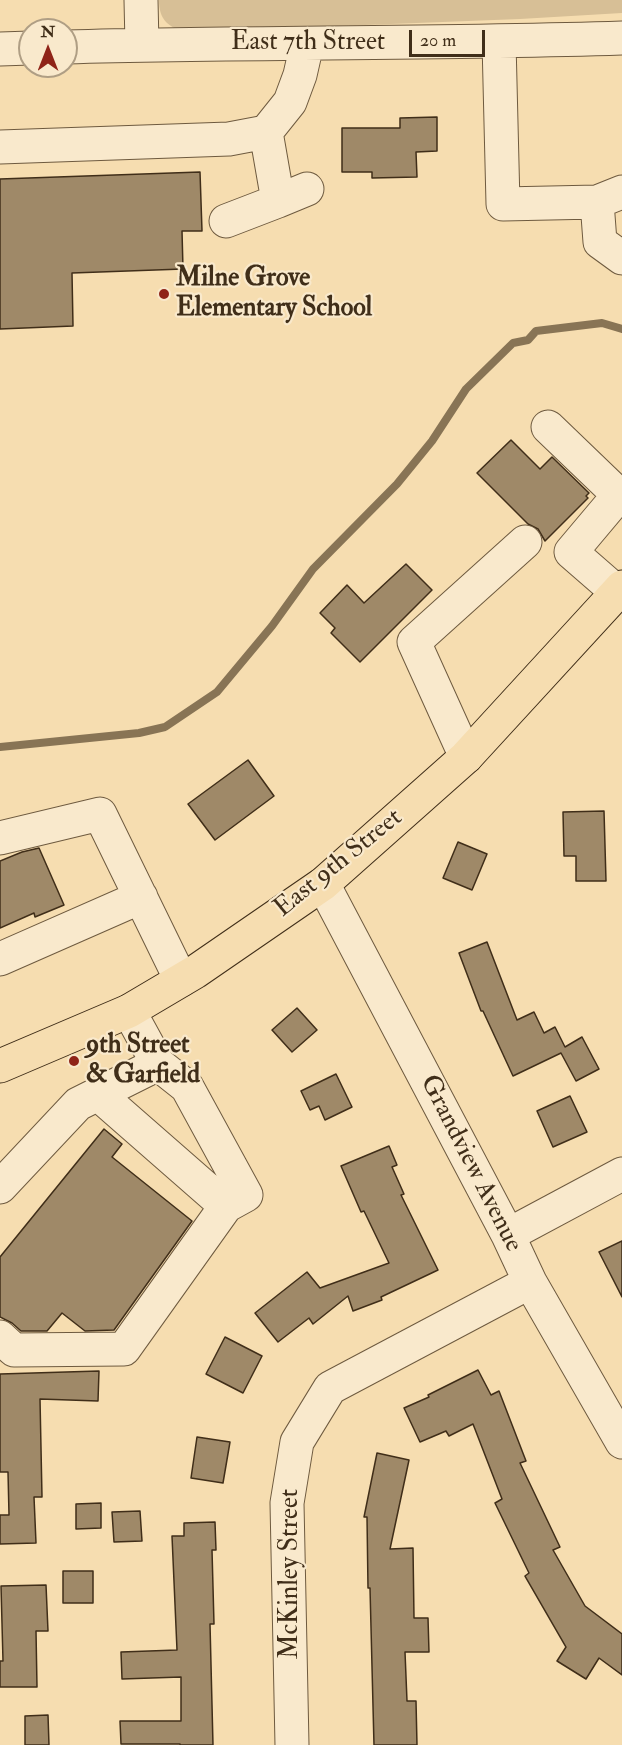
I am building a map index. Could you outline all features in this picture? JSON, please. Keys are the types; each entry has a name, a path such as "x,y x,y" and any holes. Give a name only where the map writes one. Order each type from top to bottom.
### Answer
{"main road":[{"name":"East 9th Street","path":"0,1066 129,1011 181,980 323,884 466,757 620,590"}],"street":[{"path":"141,0 142,45"},
{"name":"East 7th Street","path":"78,47 498,42 622,38"},
{"path":"498,42 503,204 610,197 600,243 622,258"},
{"path":"0,147 229,139 266,132 290,102 300,75 307,44"},
{"path":"0,49 18,48"},
{"path":"226,221 292,195 266,132"},
{"path":"548,427 621,496 571,552 620,590"},
{"path":"466,757 414,642 525,542"},
{"path":"0,838 100,814 181,980"},
{"name":"Grandview Avenue","path":"323,884 508,1235 530,1282 622,1442"},
{"path":"0,959 141,897"},
{"path":"0,1337 14,1350 124,1349 226,1206 246,1195 187,1087 158,1064 129,1011"},
{"path":"0,1187 78,1104 158,1064"},
{"path":"98,1094 226,1206"},
{"path":"508,1235 622,1174"},
{"name":"McKinley Street","path":"292,1745 287,1503 297,1442 330,1388 530,1282"}],"shaded area":[{"path":"159,0 622,0 622,13 184,32 165,21"}],"building":[{"path":"437,117 437,151 416,152 417,177 372,178 372,172 342,172 342,128 400,128 400,118"},
{"name":"Milne Grove Elementary School","path":"200,172 202,231 182,231 183,269 72,273 73,326 0,329 0,179"},
{"path":"511,440 540,469 552,457 589,493 586,496 588,498 545,541 538,529 528,524 477,473"},
{"path":"406,564 432,590 360,662 331,633 335,628 320,613 347,585 364,603"},
{"path":"248,760 274,796 215,840 188,804"},
{"path":"604,811 606,881 576,881 576,856 564,856 563,812"},
{"path":"458,842 487,854 472,890 443,878"},
{"path":"39,848 64,905 35,917 34,913 0,928 0,861"},
{"path":"487,942 517,1020 534,1012 544,1033 555,1027 565,1047 582,1037 599,1069 576,1081 561,1053 513,1076 481,1011 459,953"},
{"path":"297,1008 317,1030 292,1052 272,1030"},
{"path":"336,1074 352,1107 325,1120 319,1106 310,1110 301,1091"},
{"path":"570,1096 587,1132 553,1147 537,1111"},
{"path":"104,1129 122,1144 112,1157 192,1221 114,1330 85,1331 62,1313 47,1331 21,1331 0,1317 0,1257"},
{"path":"389,1146 397,1165 392,1167 404,1194 401,1195 438,1270 381,1297 382,1300 353,1311 348,1296 313,1324 309,1318 278,1342 255,1313 307,1272 320,1288 389,1263 364,1211 361,1212 341,1166"},
{"path":"622,1241 622,1297 599,1252"},
{"path":"225,1337 262,1356 243,1393 206,1374"},
{"path":"478,1370 491,1395 499,1391 526,1461 520,1463 560,1547 553,1550 585,1606 622,1634 622,1675 599,1658 586,1679 557,1661 566,1647 525,1576 529,1573 495,1503 502,1499 473,1424 449,1436 446,1431 420,1442 404,1408"},
{"path":"99,1371 98,1401 40,1399 42,1497 34,1497 36,1543 0,1544 0,1515 9,1515 8,1472 0,1472 0,1374"},
{"path":"197,1437 230,1442 223,1483 191,1478"},
{"path":"377,1453 409,1460 390,1549 413,1548 414,1618 428,1618 429,1652 405,1652 407,1701 416,1701 417,1745 374,1745 367,1517 364,1517"},
{"path":"101,1503 101,1528 76,1529 76,1504"},
{"path":"140,1511 142,1541 114,1542 112,1512"},
{"path":"215,1522 216,1550 212,1550 214,1624 210,1624 213,1745 121,1744 120,1721 181,1721 181,1677 122,1679 121,1652 177,1650 172,1536 184,1536 184,1523"},
{"path":"63,1571 93,1571 93,1603 63,1603"},
{"path":"46,1585 48,1631 36,1631 37,1687 0,1687 0,1661 3,1661 1,1586"},
{"path":"48,1715 49,1745 25,1745 25,1716"}],"waterway":[{"path":"0,747 139,733 165,727 217,692 272,626 313,569 397,484 432,441 466,389 513,343 528,340 536,331 602,323 622,329"}],"place":[{"name":"Milne Grove Elementary School","path":"164,294"},
{"name":"9th Street & Garfield","path":"74,1061"}]}
